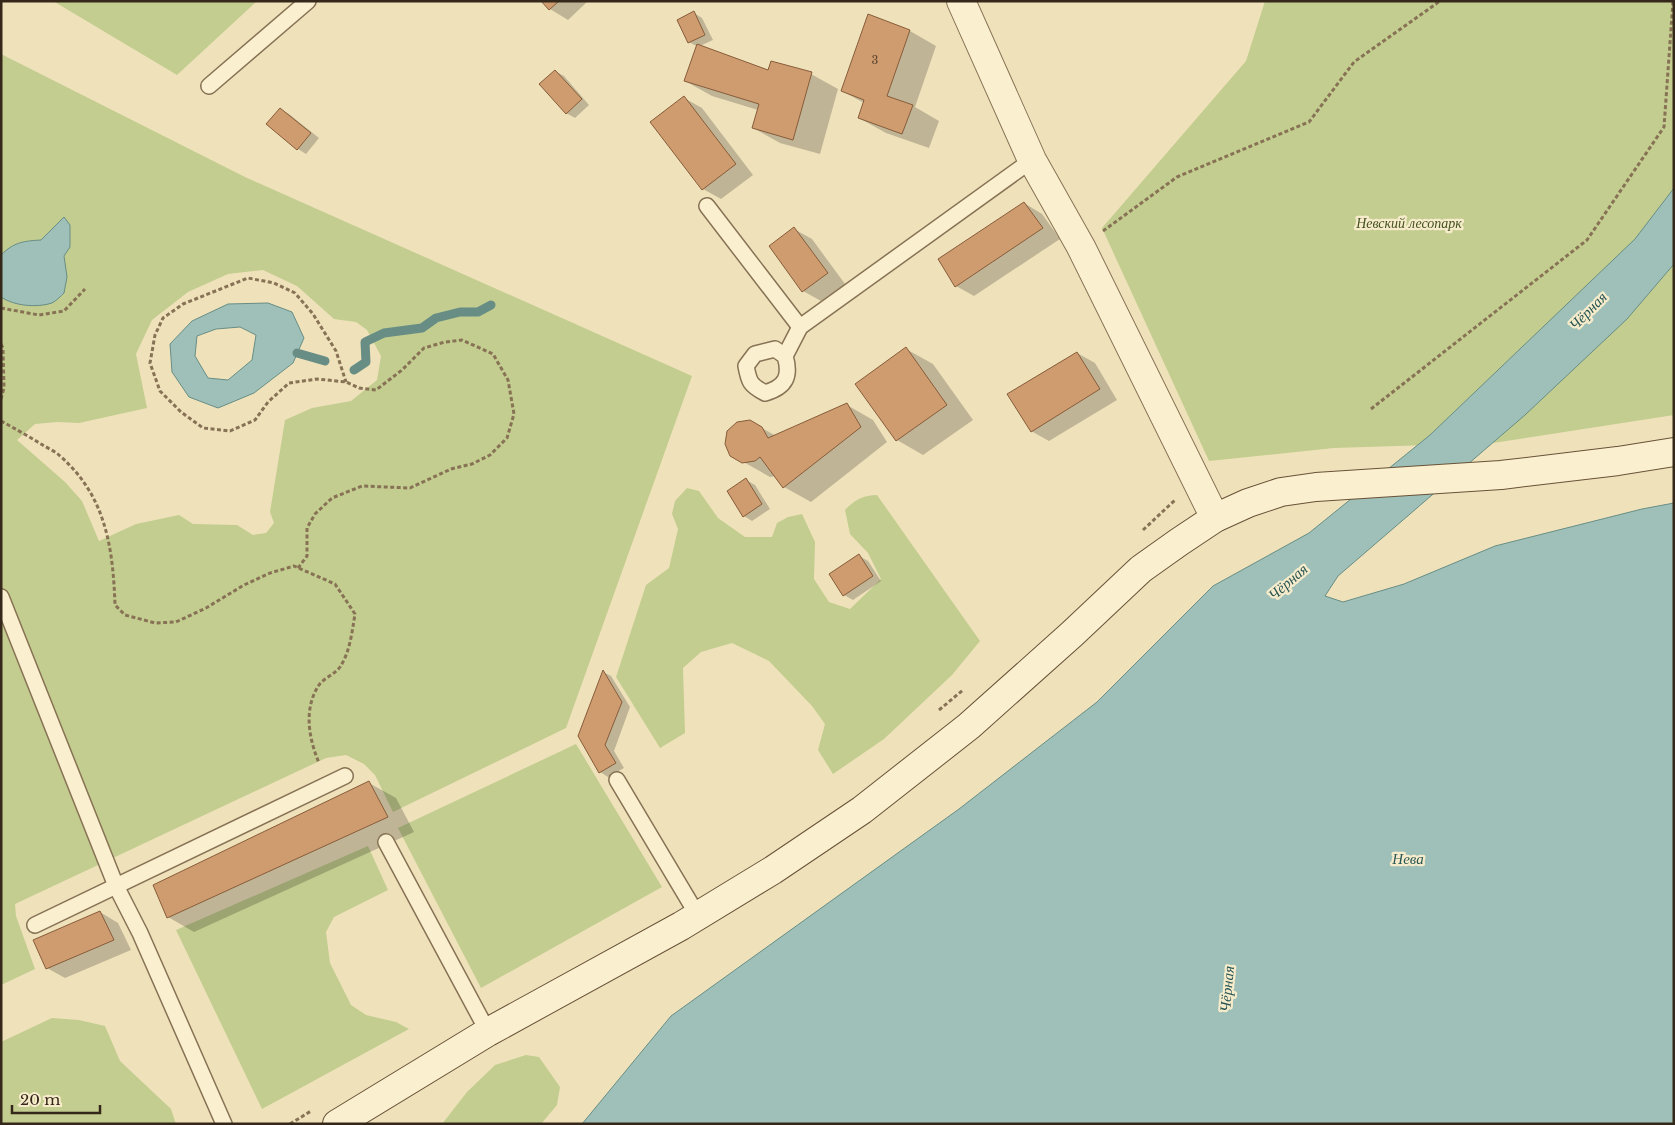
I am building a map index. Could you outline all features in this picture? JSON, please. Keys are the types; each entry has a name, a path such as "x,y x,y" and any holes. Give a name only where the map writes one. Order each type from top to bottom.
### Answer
{"main road":[{"path":"961,1 1032,160 1081,247 1215,518"},
{"path":"326,1116 488,1032 698,916 773,870 862,810 969,726 1141,570 1178,542 1215,518 1248,503 1282,492 1353,484 1501,475 1618,461 1674,452"}],"lane":[{"path":"209,86 308,1"},
{"path":"786,356 800,327 1032,160"},
{"path":"707,206 800,327"},
{"path":"1,597 116,886 140,933 224,1124"},
{"path":"35,925 345,776"},
{"path":"617,780 698,916"},
{"path":"386,842 488,1032"}],"path":[{"path":"1081,247 1177,177 1309,122 1354,62 1440,1"},
{"path":"1371,409 1587,240 1664,127 1673,1"},
{"path":"298,568 307,556 307,528 315,514 332,498 362,486 410,488 451,469 472,464 490,455 506,438 514,414 508,380 493,354 462,340 445,342 424,348 402,370 376,390 359,388 346,382 317,379 289,383 268,402 255,420 230,431 203,428 181,412 160,391 150,364 155,335 163,318 183,304 248,278 274,283 296,293 313,314 336,350 346,382"},
{"path":"1,308 39,315 64,311 85,289"},
{"path":"1,344 3,348 4,388 1,399"},
{"path":"1,420 60,455 88,485 101,512 110,548 114,576 115,605 125,615 155,624 176,622 206,608 244,585 270,573 294,566 334,584 355,614 349,648 339,668 320,684 309,709 311,744 328,785"},
{"path":"1140,533 1195,480"},
{"path":"936,712 966,687"},
{"path":"290,1124 326,1116"}],"green space":[{"path":"53,1 257,1 177,75"},
{"name":"Невский лесопарк","path":"1265,1 1674,1 1674,415 1493,443 1334,448 1209,461 1102,228 1246,61"},
{"path":"1,54 245,177 692,376 566,728 393,812 375,775 364,764 346,755 326,758 15,904 16,916 35,969 1,985","holes":["263,270 297,286 334,319 356,322 367,330 381,356 377,380 351,401 312,408 285,420 270,512 274,523 266,533 253,535 237,525 193,524 179,515 136,524 99,541 82,501 65,482 17,440 35,424 79,423 147,408 136,354 152,320 188,292 228,274"]},
{"path":"687,488 699,491 718,518 745,537 772,537 777,523 788,517 802,514 815,542 814,579 829,602 850,609 881,579 868,553 850,534 845,510 852,503 860,499 877,495 980,641 952,675 884,739 833,774 818,750 825,724 812,706 769,661 732,643 701,652 683,668 685,733 660,748 616,677 646,585 669,568 678,529 672,514 675,501"},
{"path":"576,744 662,887 481,988 398,828"},
{"path":"368,846 388,890 334,917 326,932 330,963 351,1005 366,1015 396,1022 409,1029 262,1109 176,930"},
{"path":"52,1018 79,1020 105,1026 120,1061 171,1109 176,1124 1,1124 1,1042"},
{"path":"526,1055 539,1057 560,1087 557,1105 541,1124 442,1124 467,1092 495,1065"}],"water":[{"name":"Нева","path":"1674,188 1674,264 1627,319 1525,415 1338,576 1325,596 1343,602 1404,584 1495,546 1642,509 1674,503 1674,1124 582,1124 671,1016 959,809 1097,702 1213,586 1309,533 1430,435 1635,239"},
{"path":"64,217 70,225 70,247 64,256 67,277 64,293 52,303 40,305 19,304 1,297 1,255 10,247 19,243 41,240"},
{"path":"268,303 292,312 304,338 293,363 254,393 218,408 189,397 172,372 170,344 192,321 228,304","holes":["240,327 256,335 252,360 228,380 208,378 195,356 197,336 216,329"]}],"building":[{"path":"541,1 559,1 549,10"},
{"path":"694,11 705,35 688,43 677,20"},
{"path":"868,14 910,30 887,96 913,105 902,134 858,118 864,100 841,91"},
{"path":"697,44 768,70 771,61 812,72 793,140 752,128 759,104 684,81"},
{"path":"555,70 582,99 566,114 539,84"},
{"path":"684,96 736,164 702,190 650,122"},
{"path":"280,108 311,133 297,150 266,124"},
{"path":"1024,202 1043,228 955,287 938,259"},
{"path":"794,227 828,273 802,292 769,246"},
{"path":"906,347 947,405 896,441 855,384"},
{"path":"1077,352 1100,389 1031,432 1007,394"},
{"path":"847,403 861,427 783,488 760,457 755,461 742,463 730,456 725,444 727,431 737,422 750,420 762,427 768,438"},
{"path":"746,478 762,504 743,517 727,491"},
{"path":"859,554 873,576 843,596 829,574"},
{"path":"603,670 622,702 605,745 616,763 599,773 578,736"},
{"path":"369,781 388,817 167,918 153,885"},
{"path":"100,911 114,940 46,969 33,940"}],"waterway":[{"path":"354,370 366,362 365,342 384,333 422,328 436,318 460,312 478,312 491,305"},
{"path":"297,353 325,361"}],"water label":[{"name":"Чёрная","path":"1588,311"},
{"name":"Чёрная","path":"1288,582"},
{"name":"Чёрная","path":"1227,989"}]}
